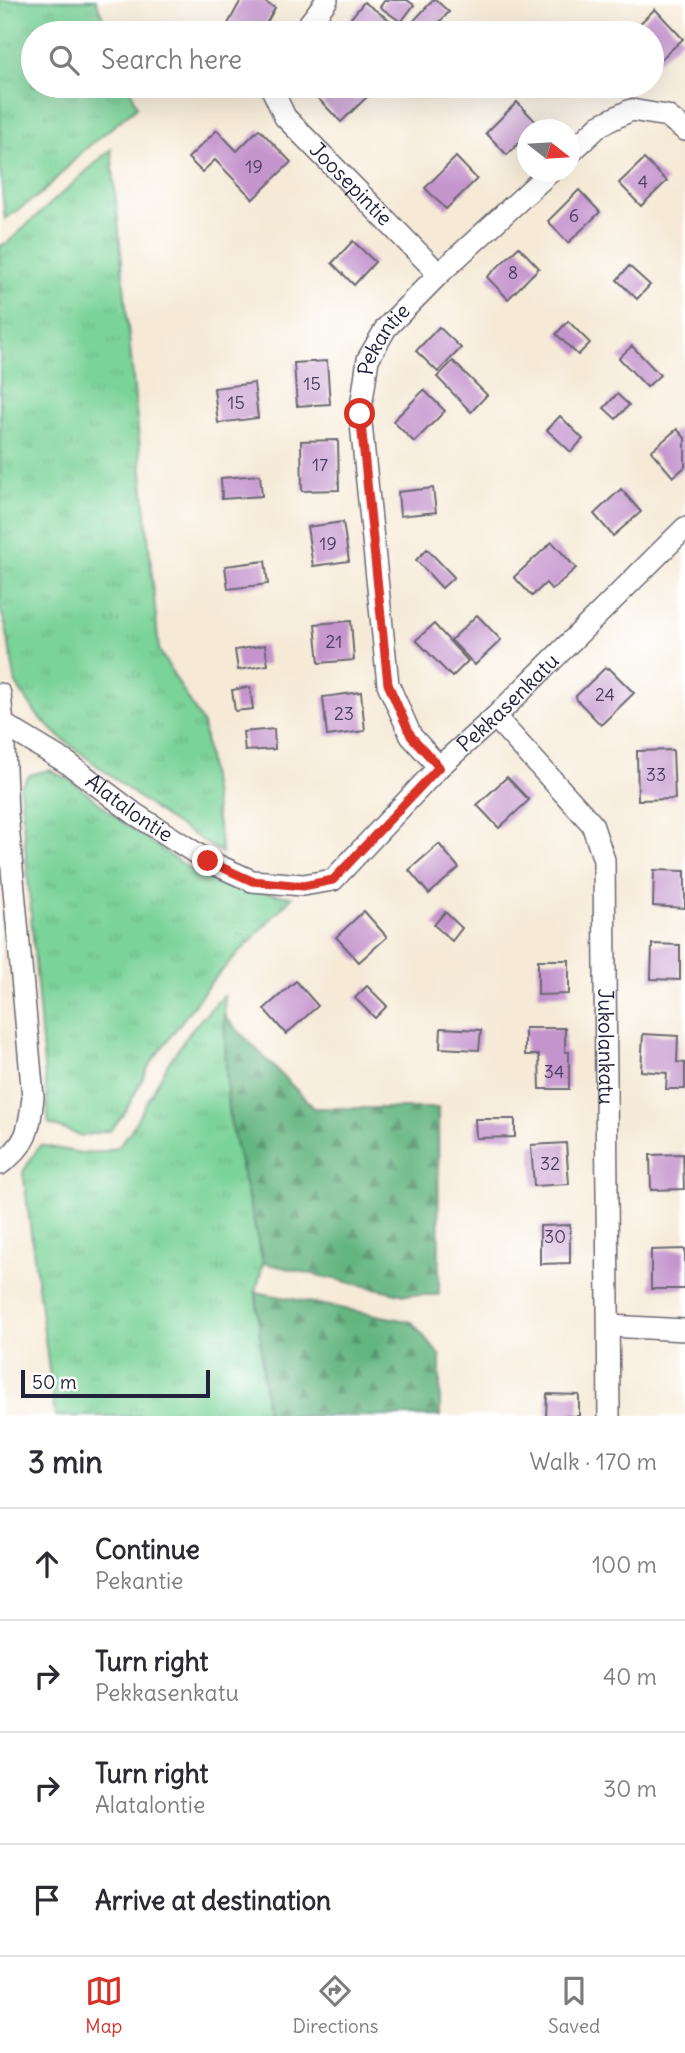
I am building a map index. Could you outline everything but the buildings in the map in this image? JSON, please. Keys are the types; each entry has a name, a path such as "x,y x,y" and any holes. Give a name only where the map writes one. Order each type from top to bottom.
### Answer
{"street":[{"path":"311,21 327,0"},
{"name":"Joosepintie","path":"276,98 285,117 439,275"},
{"path":"580,143 600,125 631,110 667,116 685,130"},
{"name":"Pekantie","path":"439,767 411,736 388,684 360,414 368,359 386,328 539,182"},
{"name":"Pekkasenkatu","path":"333,880 439,767 495,717 685,528"},
{"path":"0,694 33,1097 29,1130 13,1155 0,1164"},
{"name":"Jukolankatu","path":"495,717 592,824 604,860 609,1416"},
{"name":"Alatalontie","path":"2,725 69,764 135,814 196,853 252,881 303,886 333,880"},
{"path":"610,1326 685,1329"}],"green space":[{"path":"0,0 96,0 104,21 21,21 21,98 134,98 137,107 84,150 42,193 5,219 0,169"},
{"path":"111,149 159,650 203,724 222,853 163,816 60,737 38,716 16,684 0,608 0,246 7,243"},
{"path":"49,770 72,781 125,824 187,867 225,887 292,897 211,982 150,1064 127,1109 111,1130 82,1136 49,1124 20,786 30,775"},
{"path":"224,995 228,1110 263,1263 256,1292 267,1416 55,1416 23,1172 40,1145 80,1153 104,1152 118,1147 130,1132 169,1062 192,1029"},
{"path":"224,1016 314,1108 438,1108 439,1295 405,1295 263,1263 228,1110"},
{"path":"256,1292 412,1322 440,1356 440,1416 267,1416"}],"route":[{"path":"208,861 252,881 303,886 333,880 439,767 411,736 388,684 360,414"}]}
